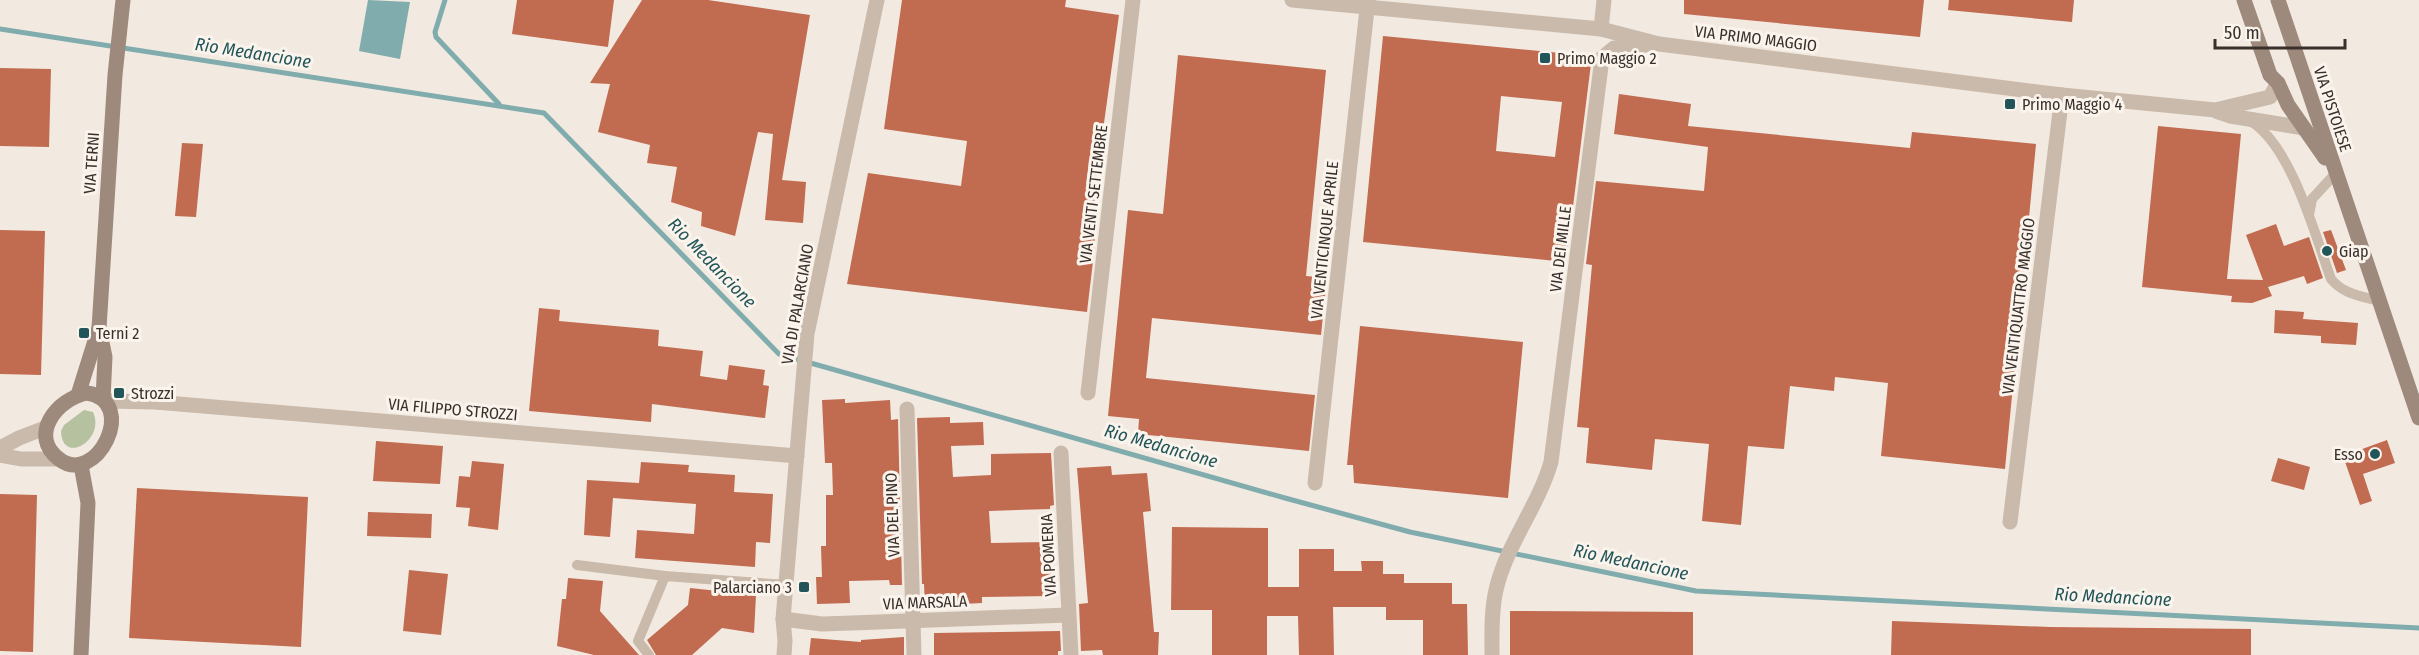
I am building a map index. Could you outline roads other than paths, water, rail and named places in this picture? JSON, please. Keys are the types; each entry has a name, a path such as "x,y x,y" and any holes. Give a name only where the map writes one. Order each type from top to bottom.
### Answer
{"street":[{"name":"VIA TERNI","path":"78,395 99,328 115,75 123,0"},
{"name":"VIA DI PALARCIANO","path":"785,648 783,619 807,334 877,0"},
{"name":"VIA VENTI SETTEMBRE","path":"1088,393 1133,0"},
{"name":"VIA PRIMO MAGGIO","path":"1292,0 1368,4 1601,29 1659,44 2062,95 2215,110 2230,116 2304,128"},
{"path":"1601,29 1604,0"},
{"name":"VIA PISTOIESE","path":"2244,0 2270,75 2278,83 2288,105 2334,172"},
{"name":"VIA PISTOIESE","path":"2278,0 2379,301 2413,383 2419,418"},
{"name":"VIA VENTICINQUE APRILE","path":"1315,483 1368,4"},
{"name":"VIA DEI MILLE","path":"1492,655 1496,590 1502,570 1536,502 1551,462 1602,58 1614,48 1659,44"},
{"name":"VIA PISTOIESE","path":"2278,83 2292,76 2298,60"},
{"name":"VIA PRIMO MAGGIO","path":"2215,110 2270,97 2278,83"},
{"name":"VIA VENTIQUATTRO MAGGIO","path":"2010,522 2062,95"},
{"name":"VIA TERNI","path":"99,328 105,357 104,400"},
{"path":"87,393 104,400 112,415 106,443 95,457 81,465 70,464 59,459 45,439 45,428 53,413 78,395 87,393"},
{"name":"VIA FILIPPO STROZZI","path":"104,400 155,402 797,456"},
{"name":"VIA DEL PINO","path":"907,409 914,655"},
{"path":"0,448 45,428"},
{"name":"VIA POMERIA","path":"1061,453 1071,655"},
{"path":"0,455 21,459 59,459"},
{"path":"81,465 88,503 81,655"},
{"name":"VIA MARSALA","path":"783,619 822,624 1068,615"}],"lane":[{"path":"2247,118 2261,128 2295,178 2331,279 2337,286 2350,293 2379,301"},
{"path":"2309,218 2312,199 2334,172"},
{"path":"577,565 665,576 787,585"},
{"path":"649,655 638,641 665,576"}],"water":[{"path":"368,0 410,2 400,59 359,51"}],"waterway":[{"path":"445,0 435,32 436,37 499,104"},
{"name":"Rio Medancione","path":"0,29 544,113 779,354 1410,532 1696,591 2419,628"}],"place":[{"name":"Primo Maggio 2","path":"1545,58"},
{"name":"Primo Maggio 4","path":"2010,104"},
{"name":"Giap","path":"2327,251"},
{"name":"Terni 2","path":"84,333"},
{"name":"Strozzi","path":"119,393"},
{"name":"Esso","path":"2375,454"},
{"name":"Palarciano 3","path":"804,587"}]}
